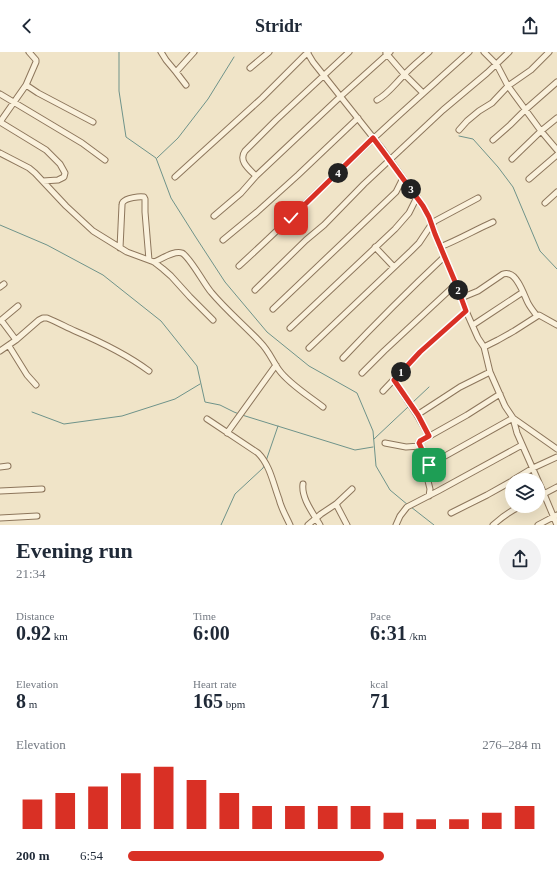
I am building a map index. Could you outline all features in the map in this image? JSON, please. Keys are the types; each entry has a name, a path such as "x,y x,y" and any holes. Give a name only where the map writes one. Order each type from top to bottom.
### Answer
{"street":[{"path":"29,52 36,62 26,85 0,122 46,150 60,164 65,173 64,177 58,180 43,181"},
{"path":"161,52 186,85"},
{"path":"176,72 194,52"},
{"path":"250,68 269,52"},
{"path":"175,177 262,98 308,52 313,62 390,160 417,197 429,217 466,311 478,338 484,346 490,372 505,406 513,418 517,433 535,473"},
{"path":"256,176 243,162 242,155 245,151 349,52"},
{"path":"378,100 388,93 404,74 429,52"},
{"path":"239,266 373,138 469,52"},
{"path":"484,52 497,65 508,86 557,150"},
{"path":"255,290 306,240 324,225 364,184 443,110 497,65 509,52"},
{"path":"459,130 479,111 492,103 508,86 531,70 549,52"},
{"path":"214,216 387,53 404,74 423,93"},
{"path":"493,140 557,82"},
{"path":"26,85 93,122"},
{"path":"0,94 82,143 104,160"},
{"path":"222,240 298,176 358,118"},
{"path":"512,159 557,118"},
{"path":"0,153 29,168 35,173 66,206 93,231 127,252 152,261 171,276 213,320"},
{"path":"529,179 557,155"},
{"path":"274,309 396,192 403,178"},
{"path":"545,203 557,192"},
{"path":"120,248 122,202 141,196 144,197 152,261"},
{"path":"290,328 395,229 409,213 417,197"},
{"path":"308,348 419,243 435,221 478,198"},
{"path":"440,247 493,222"},
{"path":"375,247 394,267"},
{"path":"152,261 175,253 180,252 185,254 211,292 224,307 265,347 284,377 323,407"},
{"path":"343,358 413,286 444,257"},
{"path":"461,298 478,290 503,274 508,273 515,278 528,303 537,316"},
{"path":"362,373 456,284"},
{"path":"473,325 523,292"},
{"path":"16,340 1,320 18,306"},
{"path":"383,391 420,352 466,311"},
{"path":"484,346 514,331 539,315 557,325"},
{"path":"0,351 9,346 40,320 47,318 114,349 137,362 149,371"},
{"path":"9,346 27,375 36,385"},
{"path":"227,433 276,365"},
{"path":"418,415 460,387 490,372"},
{"path":"394,380 418,415 429,436"},
{"path":"429,496 430,489 428,481 431,475 429,465 419,442 467,415 500,394"},
{"path":"513,418 557,449"},
{"path":"429,465 513,418"},
{"path":"207,420 262,457 268,468 279,500 290,525"},
{"path":"385,443 406,447 420,446"},
{"path":"396,525 400,516 407,507 522,445"},
{"path":"525,473 557,457"},
{"path":"0,467 8,466"},
{"path":"303,484 302,489 304,494 320,525"},
{"path":"450,513 505,485"},
{"path":"545,493 557,487"},
{"path":"308,525 336,504 352,489"},
{"path":"0,491 42,490"},
{"path":"545,496 555,516 557,525"},
{"path":"336,504 347,525"},
{"path":"493,525 508,513"},
{"path":"0,518 37,516"},
{"path":"538,525 555,516"}],"waterway":[{"path":"119,52 119,91 126,137 156,158 171,198 195,236 225,282 267,332 309,366 357,393 373,431 376,466 390,490 408,505"},
{"path":"157,158 178,138 208,99 234,57"},
{"path":"459,136 473,139 498,167 513,187 540,251 557,269"},
{"path":"0,225 47,245 103,275 161,321 197,366 205,402 220,405 239,414"},
{"path":"32,412 64,424 122,416 175,399 200,384"},
{"path":"412,403 429,387"},
{"path":"374,439 408,407"},
{"path":"242,415 355,450 373,447"},
{"path":"266,461 278,426"},
{"path":"221,525 235,494 264,466"},
{"path":"411,507 434,525"}],"route":[{"path":"291,218 373,138 423,206 429,217 466,311 420,352 394,380 418,415 429,436 419,443 429,465"}]}
